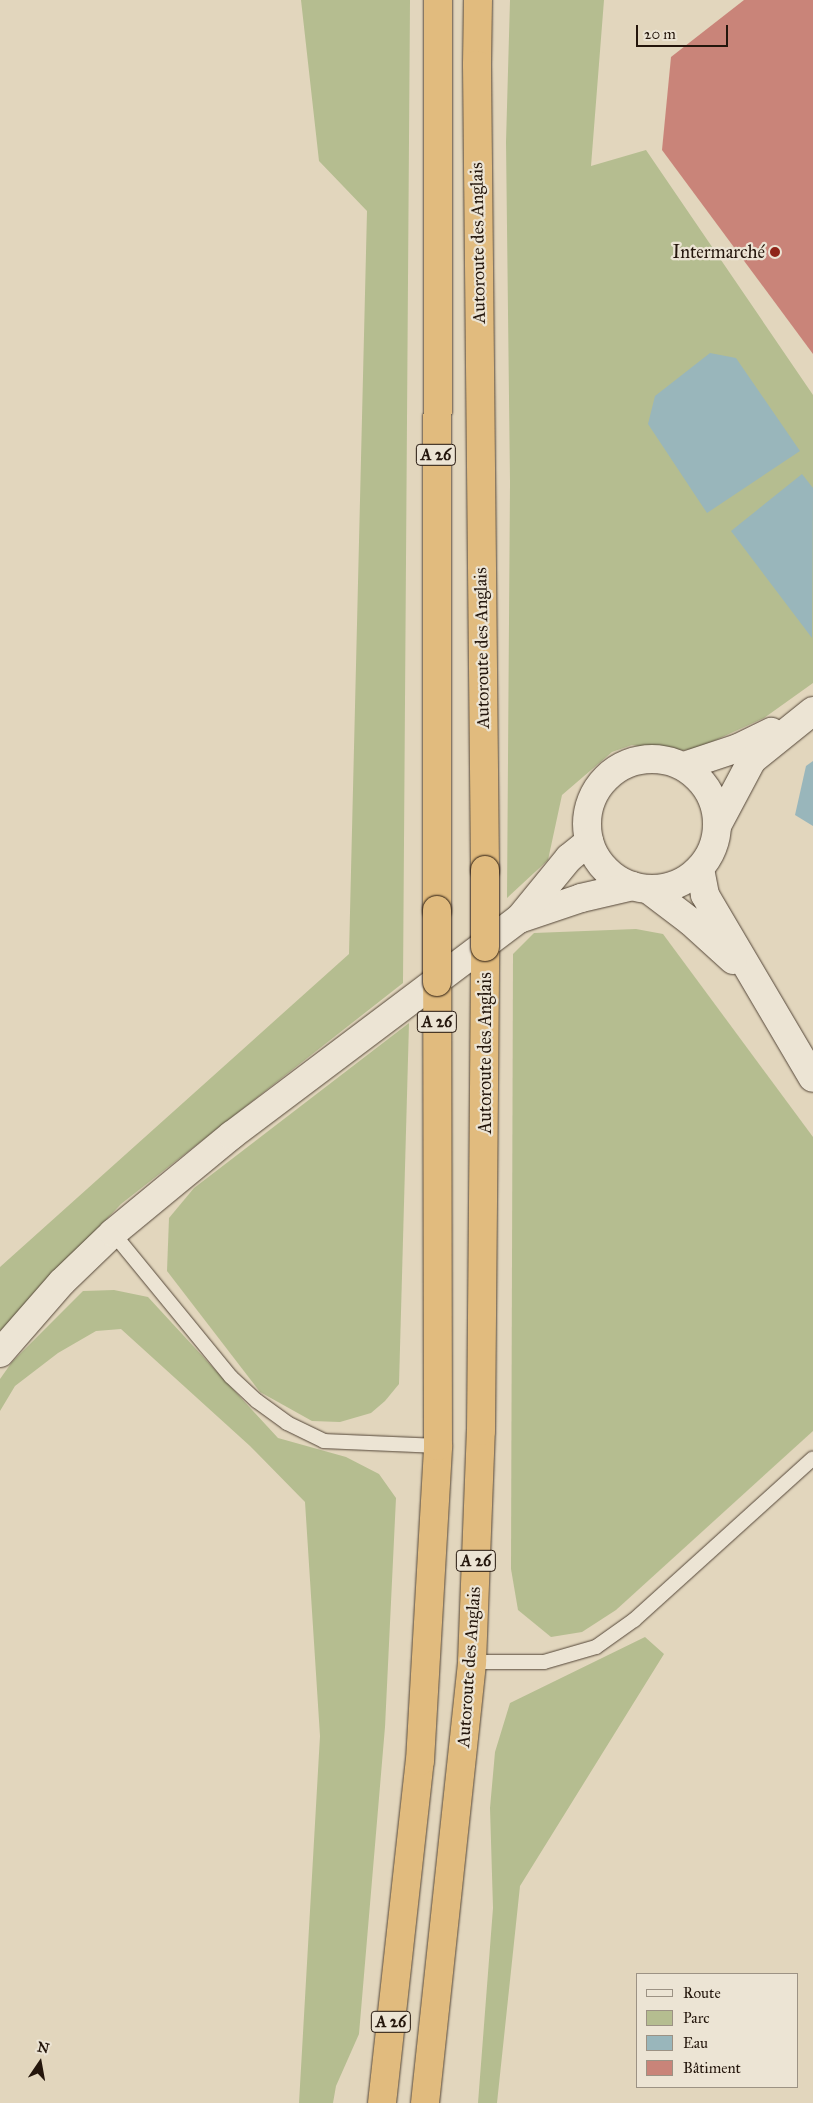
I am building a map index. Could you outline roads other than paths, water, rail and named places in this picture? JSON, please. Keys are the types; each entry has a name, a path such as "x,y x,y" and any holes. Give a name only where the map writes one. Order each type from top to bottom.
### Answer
{"highway":[{"name":"A 26","path":"382,2103 420,1761 438,1446 438,0"},
{"name":"Autoroute des Anglais","path":"426,2103 472,1662 482,1431 486,1017 477,65 478,0"}],"street":[{"path":"684,766 738,748 810,713"},
{"path":"519,919 581,898 640,888 667,887 685,880 700,869 712,848 718,824 752,760 810,713"},
{"path":"718,824 716,807 709,790 698,776 684,766 663,759 641,759 620,766 603,780 592,799 587,820 589,842 598,861 614,876 640,888 690,921 751,976"},
{"path":"0,1353 62,1282 114,1232 232,1135 519,919 569,858 589,842"},
{"path":"700,869 705,895 751,976 813,1078"}],"lane":[{"path":"114,1232 231,1377 257,1401 287,1423 324,1440 438,1446"},
{"path":"472,1662 544,1662 596,1647 634,1620 813,1458"}],"water":[{"path":"710,353 736,358 800,451 707,513 648,424 655,396"},
{"path":"802,474 813,488 812,638 731,531"},
{"path":"813,761 813,826 795,815 806,766"}],"place":[{"name":"Intermarché","path":"775,252"}]}
